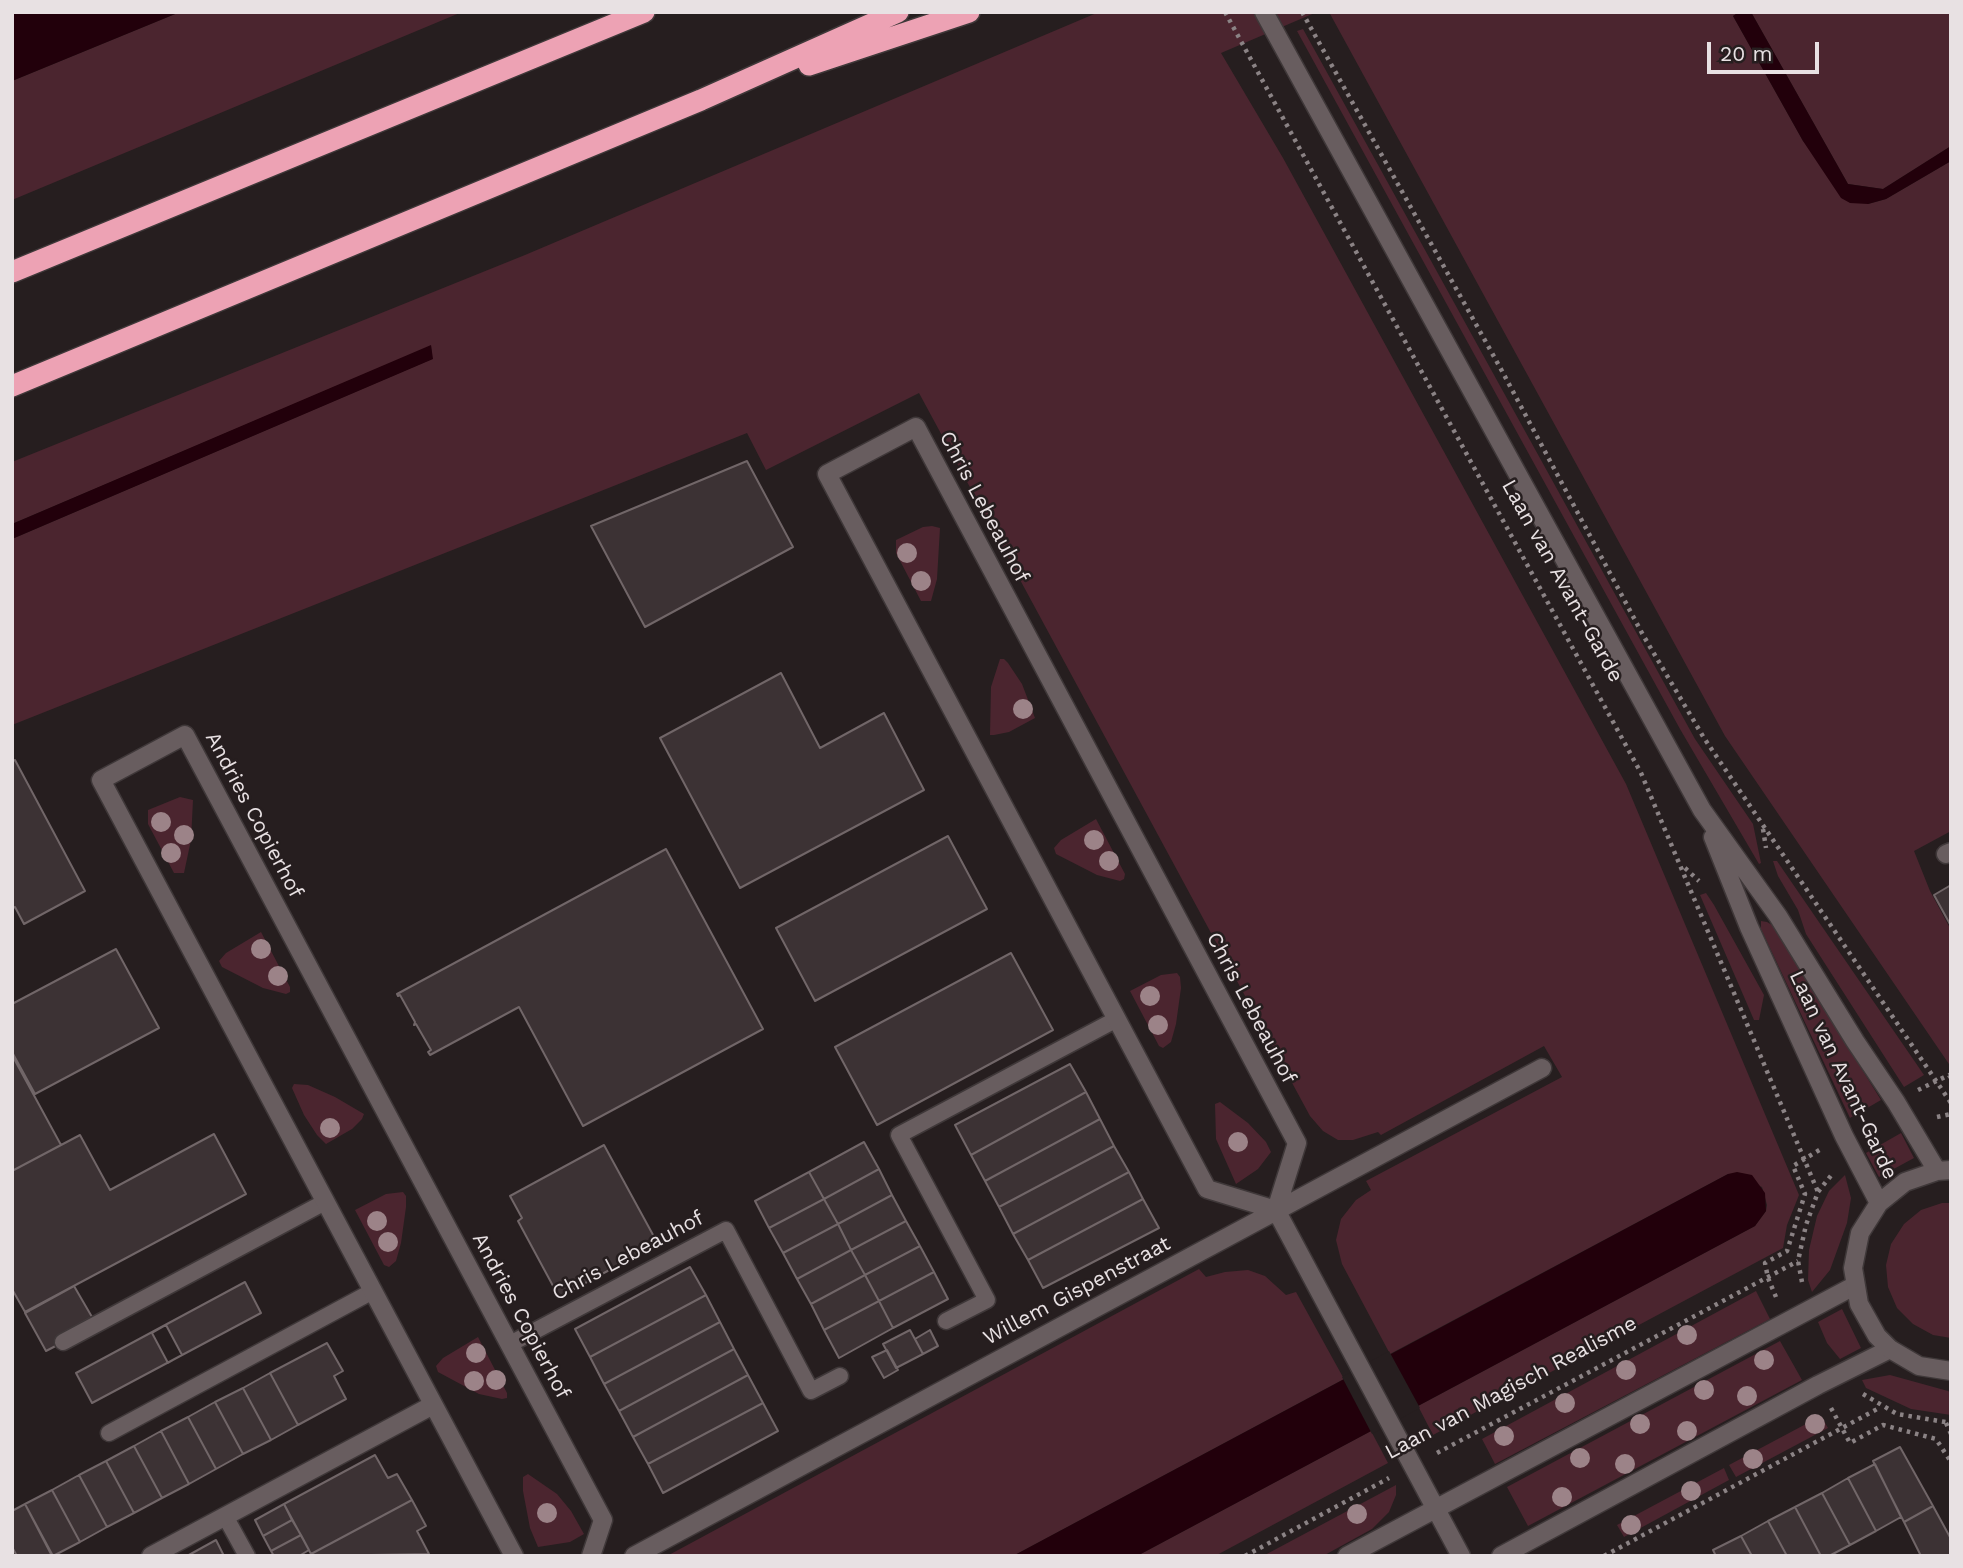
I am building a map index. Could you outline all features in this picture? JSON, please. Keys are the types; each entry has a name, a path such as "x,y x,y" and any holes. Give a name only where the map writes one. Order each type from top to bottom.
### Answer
{"highway":[{"path":"12,272 644,12"},
{"path":"12,386 701,100 898,12"},
{"path":"701,100 969,12"}],"street":[{"name":"Laan van Avant-Garde","path":"1264,12 1702,810 1778,916 1944,1171"},
{"name":"Chris Lebeauhof","path":"916,428 1297,1143 1276,1210 1207,1189 827,474 916,428"},
{"name":"Andries Copierhof","path":"514,1556 101,780 186,735 603,1520 591,1556"},
{"name":"Laan van Avant-Garde","path":"1702,810 1749,927 1844,1136 1879,1203"},
{"name":"Willem Gispenstraat","path":"634,1556 1542,1068"},
{"path":"1944,1171 1905,1182 1879,1203 1860,1233 1853,1268 1854,1286 1866,1321 1877,1336 1890,1349 1919,1366 1951,1371"},
{"path":"1276,1210 1461,1556"},
{"path":"1347,1556 1854,1286"},
{"path":"1501,1556 1890,1349"},
{"path":"150,1556 433,1405"}],"lane":[{"path":"946,1321 987,1300 899,1135 1117,1019"},
{"path":"64,1342 326,1202"},
{"name":"Chris Lebeauhof","path":"510,1344 726,1230 811,1391 840,1376"},
{"path":"109,1433 373,1291"},
{"path":"226,1516 247,1556"}],"path":[{"name":"Laan van Avant-Garde","path":"1225,12 1642,773 1818,1192"},
{"path":"1302,12 1502,372 1643,635 1704,738 1951,1103"},
{"name":"Laan van Magisch Realisme","path":"1245,1556 1798,1261"},
{"path":"1604,1556 1882,1406 1898,1414 1948,1423 1951,1434"}],"shaded area":[{"path":"12,12 180,12 12,81"},
{"path":"180,12 462,12 12,200 12,81"},
{"path":"1099,12 1317,12 1221,53 1283,158 1626,784 1799,1195 1787,1225 1783,1248 1433,1435 1418,1406 1755,1226 1766,1211 1762,1187 1728,1174 1390,1354 1342,1264 1336,1240 1341,1219 1356,1200 1371,1190 1366,1181 1562,1077 1544,1046 1381,1135 1378,1132 1353,1140 1338,1140 1323,1131 1310,1116 919,393 766,470 747,433 12,725 12,539 432,359 431,346 12,524 12,462 525,255"},
{"path":"1329,12 1739,12 1733,16 1803,141 1868,204 1886,199 1951,161 1951,831 1914,851 1930,891 1951,930 1951,1067 1725,736"},
{"path":"1739,12 1751,12 1848,184 1883,189 1951,146 1951,161 1886,199 1868,204 1850,203 1841,198 1803,141 1733,16"},
{"path":"1751,12 1951,12 1951,146 1883,189 1848,184"},
{"path":"1303,29 1695,739 1753,824 1761,863 1759,864 1680,729 1525,447 1297,31"},
{"path":"431,345 433,359 12,539 12,524"},
{"path":"923,527 940,528 937,579 931,601 921,601 896,553 896,540"},
{"path":"1000,659 1008,663 1022,684 1035,718 1009,732 990,735 991,687"},
{"path":"180,797 193,800 191,840 184,873 174,873 148,824 148,810"},
{"path":"1096,819 1125,874 1120,881 1097,875 1056,854 1054,848 1061,840"},
{"path":"1773,861 1777,861 1924,1075 1904,1087 1806,934 1798,910 1778,876"},
{"path":"1706,893 1764,995 1759,1020 1754,1020 1700,895"},
{"path":"1761,921 1772,925 1881,1100 1850,1118 1761,929"},
{"path":"261,932 290,987 290,992 286,994 263,988 222,967 219,961 226,953"},
{"path":"1177,973 1181,988 1176,1024 1171,1042 1163,1048 1159,1046 1130,991 1161,975"},
{"path":"294,1084 308,1085 335,1097 364,1114 362,1119 352,1129 326,1144 304,1115 292,1088"},
{"path":"1220,1102 1248,1123 1266,1142 1271,1152 1258,1169 1236,1184 1216,1139 1215,1104"},
{"path":"1901,1133 1914,1158 1879,1177 1866,1153"},
{"path":"1737,1172 1752,1175 1765,1193 1766,1211 1755,1226 1137,1556 1013,1556 1728,1174"},
{"path":"1845,1175 1851,1198 1847,1223 1830,1270 1812,1292 1808,1280 1809,1250 1817,1216 1829,1191"},
{"path":"403,1192 406,1196 406,1207 401,1243 396,1261 389,1267 384,1265 355,1210 386,1194"},
{"path":"1951,1203 1951,1338 1933,1335 1913,1324 1897,1308 1888,1287 1886,1265 1891,1244 1904,1224 1921,1210"},
{"path":"1199,1269 1206,1277 1248,1270 1265,1276 1286,1295 1296,1292 1344,1379 1013,1556 667,1556"},
{"path":"1756,1291 1770,1319 1495,1464 1482,1439"},
{"path":"1842,1309 1861,1348 1840,1359 1827,1343 1818,1322"},
{"path":"478,1337 507,1393 507,1398 479,1394 438,1372 436,1366 443,1358"},
{"path":"1780,1341 1802,1380 1528,1526 1507,1487"},
{"path":"1890,1375 1948,1391 1951,1393 1951,1415 1911,1409 1866,1388 1862,1380"},
{"path":"1821,1416 1828,1428 1736,1477 1729,1465"},
{"path":"1371,1431 1388,1463 1215,1556 1137,1556"},
{"path":"1724,1468 1729,1480 1624,1537 1617,1525"},
{"path":"528,1474 557,1494 584,1534 570,1542 538,1547 530,1528 523,1491 523,1477"},
{"path":"1396,1485 1396,1495 1389,1512 1372,1529 1323,1556 1263,1556"}],"pier":[{"path":"1389,1351 1420,1408 1372,1434 1342,1377"}],"building":[{"path":"747,461 793,547 645,627 591,526"},
{"path":"781,673 820,748 884,713 924,790 740,888 660,738"},
{"path":"15,760 85,891 24,924 15,907 12,908 12,761"},
{"path":"948,836 987,909 815,1001 776,928"},
{"path":"666,849 763,1029 583,1126 519,1007 430,1055 428,1052 431,1050 397,994"},
{"path":"1951,885 1951,926 1934,895"},
{"path":"116,949 159,1028 35,1094 12,1052 12,1004"},
{"path":"1011,953 1053,1030 877,1125 835,1047"},
{"path":"12,1055 61,1145 12,1171"},
{"path":"1070,1064 1086,1092 971,1155 955,1125"},
{"path":"1086,1092 1100,1119 985,1181 971,1155"},
{"path":"1100,1119 1114,1146 999,1207 985,1181"},
{"path":"214,1134 246,1194 25,1312 12,1289 12,1171 80,1135 110,1190"},
{"path":"864,1142 879,1169 824,1199 809,1172"},
{"path":"604,1145 658,1244 559,1297 518,1221 522,1218 510,1196"},
{"path":"1114,1146 1129,1172 1013,1234 999,1207"},
{"path":"879,1169 892,1195 838,1224 824,1199"},
{"path":"809,1172 824,1199 769,1228 755,1201"},
{"path":"1129,1172 1143,1199 1028,1260 1013,1234"},
{"path":"892,1195 906,1221 851,1250 838,1224"},
{"path":"824,1199 838,1224 783,1253 769,1228"},
{"path":"1143,1199 1159,1228 1043,1288 1028,1260"},
{"path":"906,1221 920,1246 865,1275 851,1250"},
{"path":"838,1224 851,1250 797,1279 783,1253"},
{"path":"920,1246 934,1272 879,1301 865,1275"},
{"path":"851,1250 865,1275 811,1304 797,1279"},
{"path":"690,1267 706,1295 590,1357 575,1329"},
{"path":"934,1272 948,1299 893,1328 879,1301"},
{"path":"865,1275 879,1301 824,1330 811,1304"},
{"path":"245,1282 261,1313 92,1403 76,1373"},
{"path":"74,1286 92,1317 67,1331 71,1338 46,1351 25,1313"},
{"path":"706,1295 720,1322 604,1384 590,1357"},
{"path":"879,1301 893,1328 839,1358 824,1330"},
{"path":"720,1322 734,1349 619,1411 604,1384"},
{"path":"166,1325 182,1355 168,1363 152,1333"},
{"path":"910,1330 923,1354 896,1368 883,1344"},
{"path":"930,1330 938,1346 923,1354 915,1339"},
{"path":"327,1343 343,1371 334,1376 346,1399 298,1425 270,1373"},
{"path":"734,1349 748,1375 633,1437 619,1411"},
{"path":"887,1350 898,1370 884,1378 872,1357"},
{"path":"270,1373 298,1425 271,1440 243,1388"},
{"path":"748,1375 763,1403 648,1464 633,1437"},
{"path":"243,1388 271,1440 243,1454 215,1402"},
{"path":"215,1402 243,1454 216,1469 188,1417"},
{"path":"763,1403 778,1431 663,1493 648,1464"},
{"path":"188,1417 216,1469 189,1484 161,1431"},
{"path":"161,1431 189,1484 162,1498 134,1446"},
{"path":"134,1446 162,1498 134,1513 106,1461"},
{"path":"1900,1447 1933,1506 1904,1522 1873,1461"},
{"path":"375,1455 388,1478 397,1474 412,1500 311,1554 284,1504"},
{"path":"106,1461 134,1513 107,1527 79,1475"},
{"path":"1875,1464 1901,1517 1876,1531 1848,1478"},
{"path":"79,1475 107,1527 80,1542 52,1490"},
{"path":"1848,1478 1876,1531 1850,1545 1822,1493"},
{"path":"52,1490 80,1542 53,1556 25,1504"},
{"path":"1822,1493 1850,1545 1829,1556 1821,1556 1795,1507"},
{"path":"412,1500 426,1526 417,1531 429,1554 312,1556 311,1554"},
{"path":"25,1504 52,1556 17,1556 12,1547 12,1511"},
{"path":"284,1504 292,1520 263,1536 255,1520"},
{"path":"1933,1506 1951,1539 1951,1556 1921,1556 1904,1522"},
{"path":"1795,1507 1821,1556 1787,1556 1768,1521"},
{"path":"292,1520 301,1535 271,1551 263,1536"},
{"path":"1768,1521 1787,1556 1752,1556 1741,1536"},
{"path":"301,1535 309,1550 299,1556 274,1556 271,1551"},
{"path":"1741,1536 1752,1556 1716,1556 1713,1550"},
{"path":"216,1540 224,1556 187,1556"}]}
